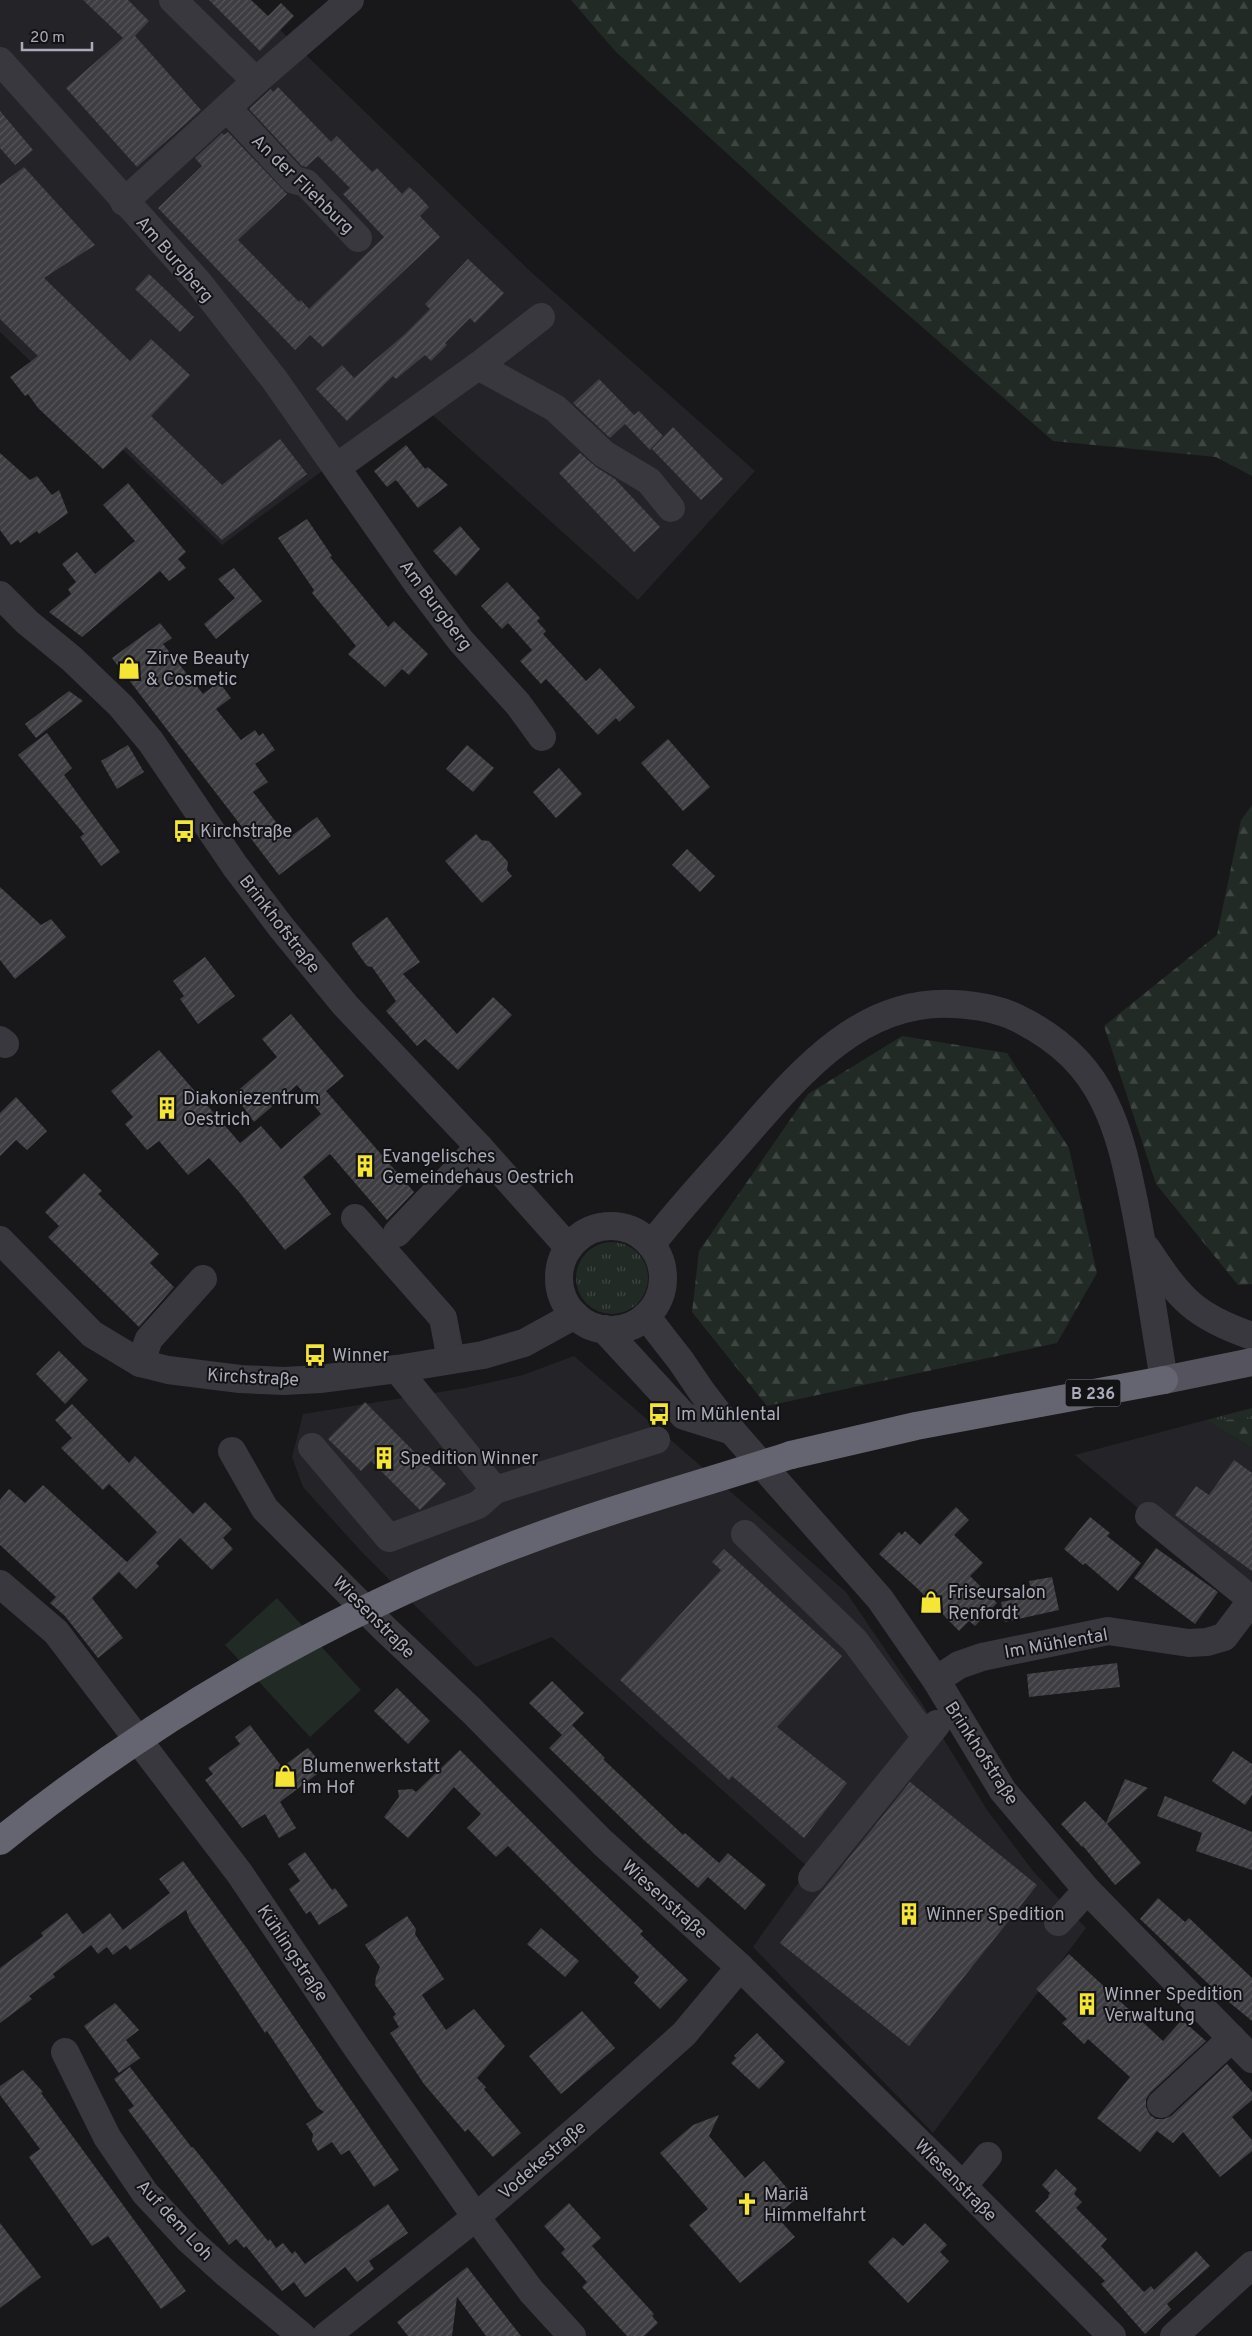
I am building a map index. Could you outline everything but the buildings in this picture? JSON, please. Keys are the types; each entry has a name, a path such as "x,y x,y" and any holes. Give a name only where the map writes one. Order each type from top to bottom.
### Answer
{"highway":[{"name":"B 236","path":"0,1841 128,1746 215,1691 305,1640 451,1571 519,1543 656,1495 791,1455 916,1426 1164,1380"}],"main road":[{"name":"B 236","path":"1164,1380 1252,1362"}],"street":[{"path":"173,0 256,81"},
{"path":"124,202 256,81 350,0"},
{"name":"Am Burgberg","path":"0,61 124,202 199,283 274,379 417,583 461,641 518,704 542,736"},
{"name":"An der Fliehburg","path":"227,108 294,180 306,183 358,238"},
{"path":"337,467 478,366 541,317"},
{"path":"478,366 554,408 604,454 649,481 671,508"},
{"name":"Brinkhofstraße","path":"0,595 27,622 72,659 121,706 151,742 235,866 281,927 345,1005 479,1147 569,1248"},
{"path":"651,1245 790,1084 821,1054 852,1032 880,1017 912,1007 947,1004 987,1008 1009,1014 1035,1026 1060,1044 1086,1071 1103,1098 1118,1133 1142,1242 1164,1380"},
{"path":"397,1233 479,1147"},
{"path":"355,1218 443,1318 451,1360"},
{"path":"604,1227 625,1228 634,1232 651,1245 661,1265 662,1282 659,1298 646,1316 626,1328 604,1329 588,1324 575,1315 564,1300 560,1282 561,1264 569,1248 584,1234 604,1227"},
{"path":"1142,1242 1171,1286 1202,1315 1252,1336"},
{"name":"Kirchstraße","path":"4,1250 92,1334 140,1363 195,1374 284,1381 320,1379 397,1369 483,1355 524,1343 575,1315"},
{"path":"140,1363 149,1338 203,1278"},
{"name":"Brinkhofstraße","path":"646,1316 732,1431 880,1599 936,1680 1003,1792 1087,1890 1252,2059"},
{"path":"604,1329 684,1416 732,1431"},
{"path":"397,1369 495,1490"},
{"path":"312,1447 389,1538 478,1505 495,1490 656,1440"},
{"name":"Wiesenstraße","path":"232,1451 265,1508 386,1630 472,1710 603,1843 740,1967 963,2186 1112,2336"},
{"path":"1149,1516 1252,1600"},
{"path":"745,1534 855,1641 926,1737"},
{"name":"Kühlingstraße","path":"0,1584 56,1632 240,1874 355,2045 476,2217 531,2291 572,2336"},
{"name":"Im Mühlental","path":"936,1680 959,1665 982,1657 1108,1631 1189,1643 1207,1642 1224,1637 1252,1600"},
{"path":"812,1878 951,1706"},
{"path":"1058,1922 1087,1890"},
{"name":"Vodekestraße","path":"326,2336 476,2217 684,2034 740,1967"},
{"path":"1161,2104 1232,2038"},
{"name":"Auf dem Loh","path":"65,2052 107,2137 145,2193 188,2239 302,2336"},
{"path":"963,2186 988,2156"},
{"path":"1174,2336 1252,2265"}],"shaded area":[{"path":"0,0 249,0 531,272 755,471 638,600 417,401 222,545 0,332"},
{"path":"574,1356 846,1592 923,1705 987,1810 1033,1871 1086,1928 933,2133 753,1947 809,1868 552,1637 476,1667 359,1549 303,1487 292,1457 303,1414 465,1388 523,1375"},
{"path":"1206,1420 1252,1448 1252,1604 1075,1455"}],"green space":[{"path":"571,0 1252,0 1252,476 1216,457 1053,441 813,232 616,52"},
{"path":"1252,805 1252,1284 1238,1285 1156,1184 1104,1026 1217,935 1241,820"},
{"path":"902,1036 1007,1053 1069,1148 1097,1273 1057,1343 767,1406 692,1312 699,1251 808,1094"},
{"path":"612,1242 632,1248 642,1258 648,1278 642,1298 632,1308 612,1314 592,1308 582,1298 576,1278 582,1258 592,1248"},
{"path":"1252,1408 1252,1419 1206,1420"},
{"path":"1252,1419 1252,1448 1206,1420"},
{"path":"277,1598 361,1690 310,1737 225,1645"}],"place":[{"name":"Zirve Beauty & Cosmetic","path":"129,668"},
{"name":"Kirchstraße","path":"184,831"},
{"name":"Diakoniezentrum Oestrich","path":"167,1108"},
{"name":"Evangelisches Gemeindehaus Oestrich","path":"365,1166"},
{"name":"Winner","path":"315,1355"},
{"name":"Im Mühlental","path":"659,1414"},
{"name":"Spedition Winner","path":"384,1458"},
{"name":"Friseursalon Renfordt","path":"931,1602"},
{"name":"Blumenwerkstatt im Hof","path":"285,1776"},
{"name":"Winner Spedition","path":"909,1914"},
{"name":"Winner Spedition Verwaltung","path":"1087,2004"},
{"name":"Mariä Himmelfahrt","path":"747,2204"}]}
